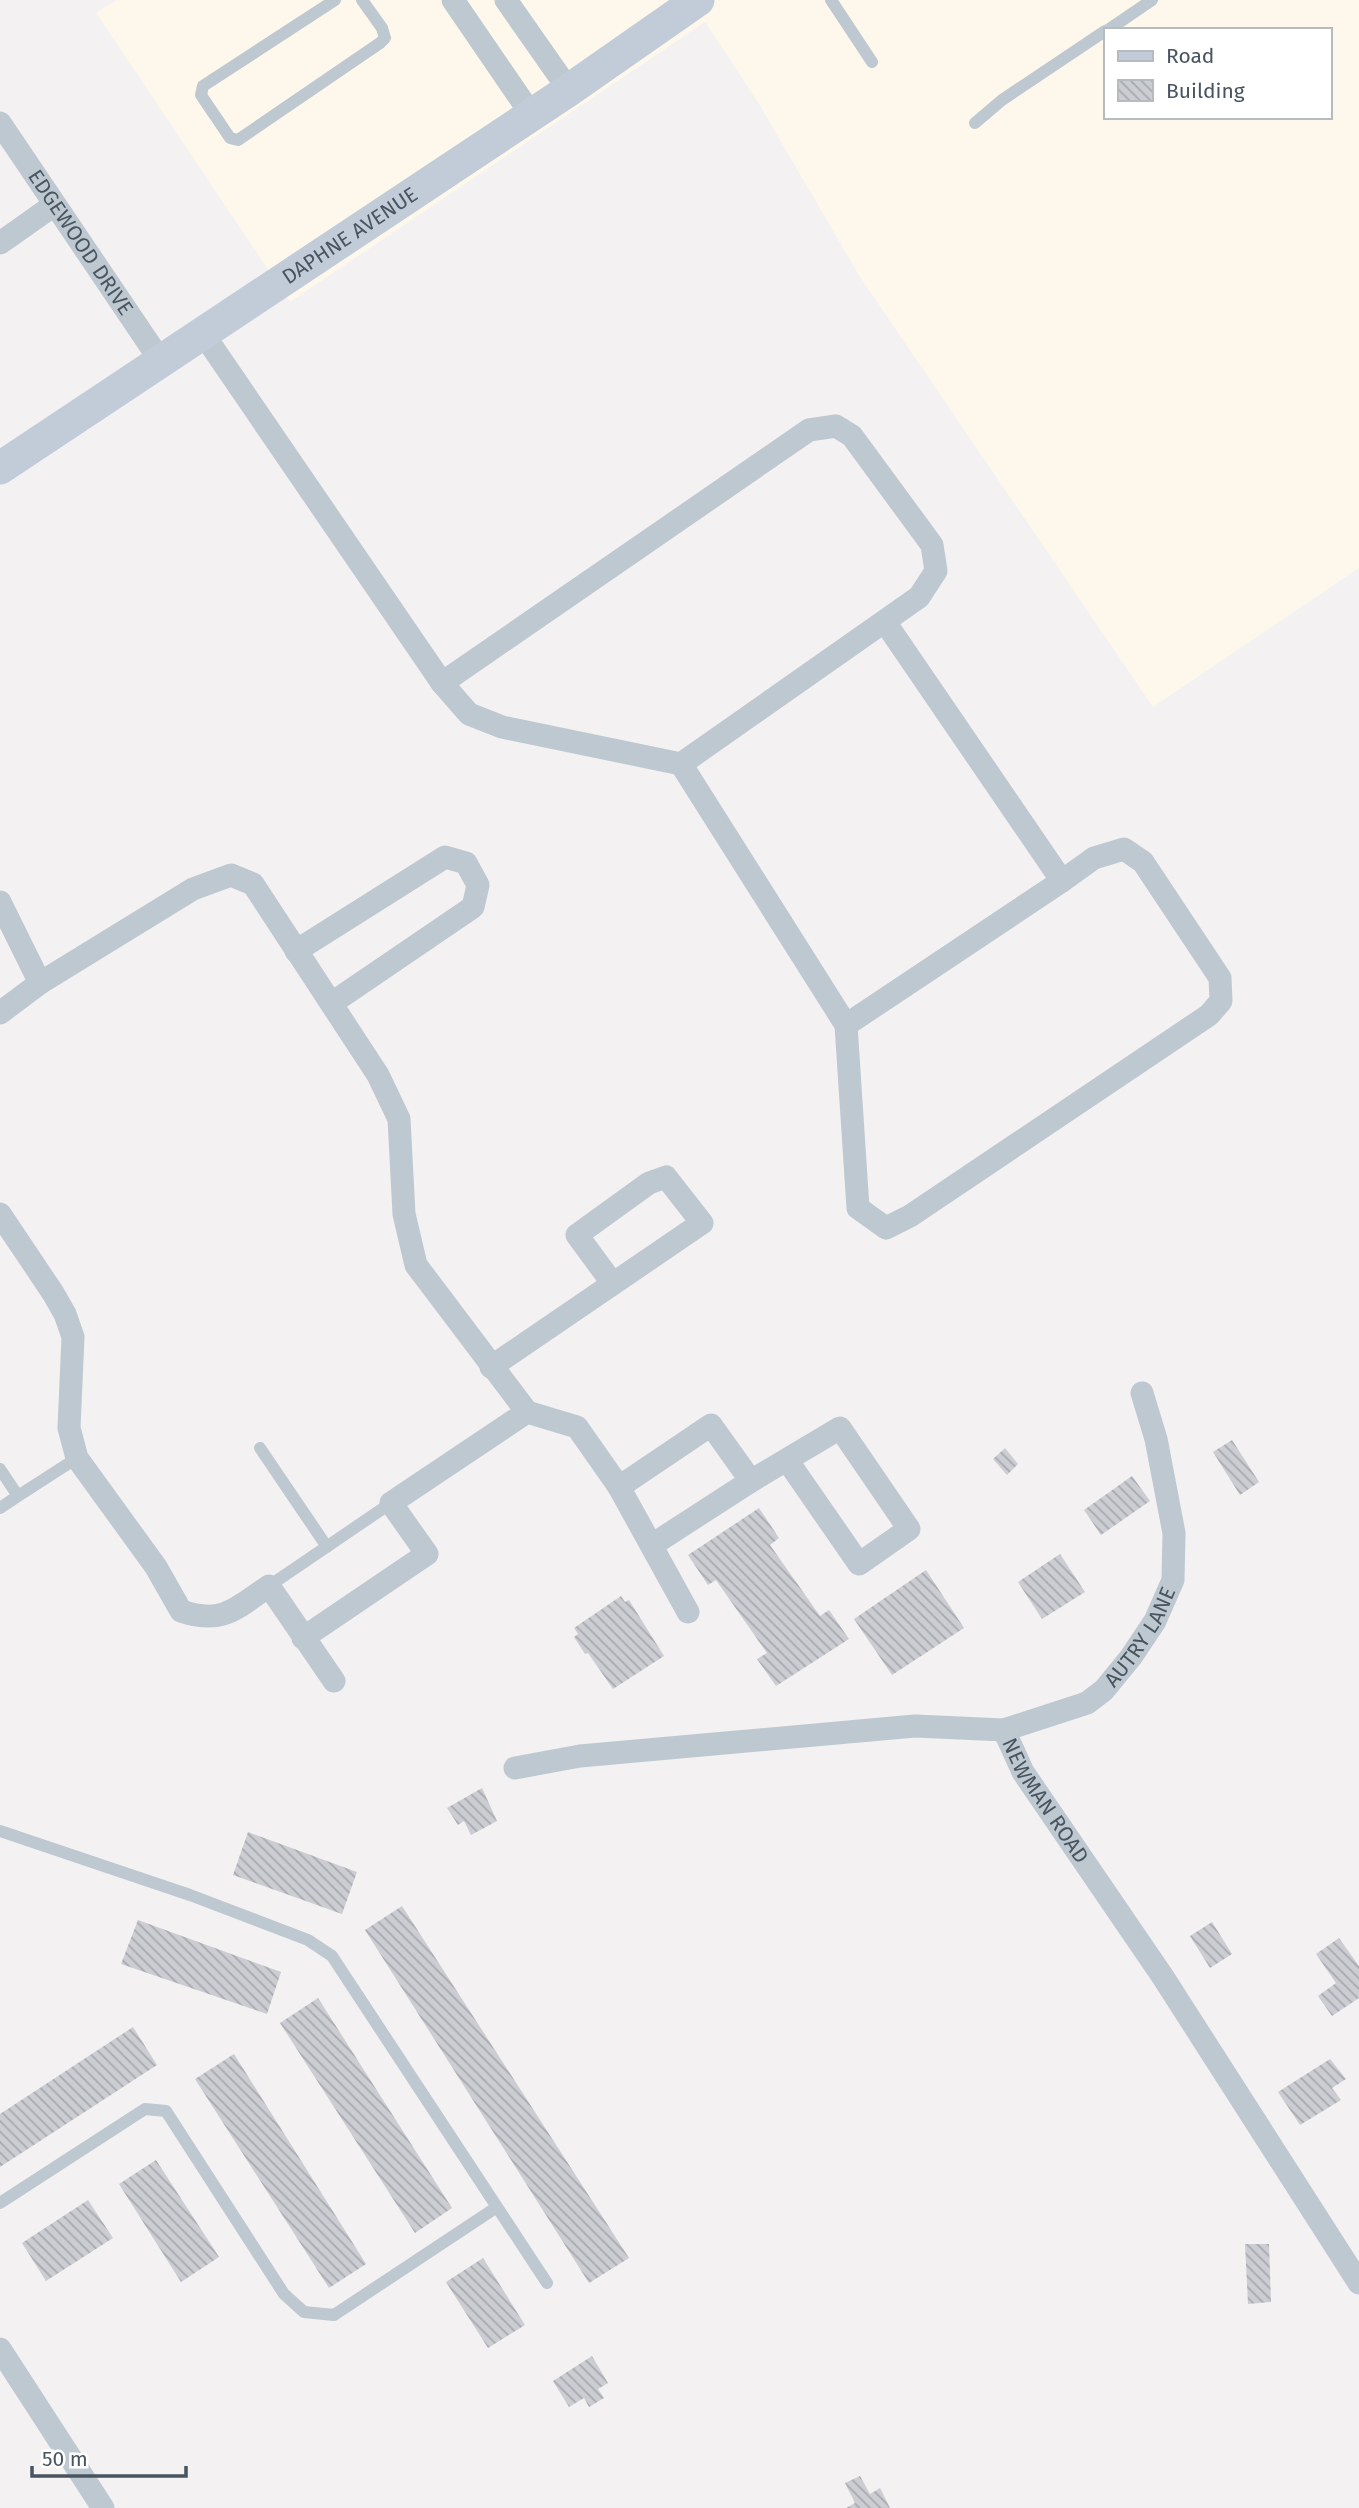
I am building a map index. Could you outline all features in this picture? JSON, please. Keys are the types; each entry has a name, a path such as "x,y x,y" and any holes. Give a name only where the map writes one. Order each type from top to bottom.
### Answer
{"street":[{"path":"453,0 530,114"},
{"path":"506,0 569,90"},
{"name":"DAPHNE AVENUE","path":"0,468 569,90 698,0"},
{"name":"EDGEWOOD DRIVE","path":"0,123 160,360"},
{"path":"0,243 54,205"},
{"path":"202,332 442,683 469,715 502,727 681,764 846,1025 858,1208 886,1228 911,1216 1197,1023 1221,1002 1220,978 1143,862 1124,849 1094,858 846,1025"},
{"path":"442,683 809,430 836,426 852,436 932,545 936,571 919,597 681,764"},
{"path":"885,622 1062,881"},
{"path":"296,951 445,857 466,863 478,885 473,908 332,1003"},
{"path":"0,1013 40,983 193,889 231,875 253,884 378,1075 399,1119 404,1213 416,1265 527,1412 577,1427 619,1487 652,1545 665,1575 688,1612"},
{"path":"0,902 40,983"},
{"path":"491,1367 613,1284 702,1223 666,1177 649,1183 577,1235 613,1284"},
{"path":"0,1213 53,1293 65,1314 73,1337 69,1428 77,1458 156,1567 181,1611 203,1619 225,1615 269,1586 334,1681"},
{"name":"AUTRY LANE","path":"1004,1730 1068,1712 1104,1690 1155,1621 1173,1580 1174,1533 1156,1439 1142,1393"},
{"path":"303,1638 427,1554 391,1503 527,1412"},
{"path":"619,1487 711,1425 751,1480"},
{"path":"652,1545 751,1480 840,1428 909,1529 859,1564 787,1460"},
{"name":"NEWMAN ROAD","path":"515,1768 580,1756 915,1726 1004,1730 1023,1772 1163,1977 1359,2283"},
{"path":"0,2349 103,2508"}],"lane":[{"path":"335,0 203,86 201,95 230,138 238,140 385,38 382,28 362,0"},
{"path":"831,0 872,62"},
{"path":"1111,28 1152,0"},
{"path":"975,123 1002,100 1104,33"},
{"path":"260,1448 327,1546"},
{"path":"0,1508 77,1458"},
{"path":"0,1469 18,1496"},
{"path":"269,1586 391,1503"},
{"path":"0,1831 190,1895 308,1940 332,1956 547,2283"},
{"path":"0,2203 145,2109 166,2111 284,2294 304,2312 334,2315 497,2207"}],"shaded area":[{"path":"117,0 1359,0 1359,568 1153,707 860,277 759,104 705,22 290,302 96,13"}],"building":[{"path":"1232,1440 1259,1482 1240,1495 1213,1452"},
{"path":"1005,1448 1018,1464 1007,1475 993,1459"},
{"path":"1132,1476 1150,1501 1101,1535 1084,1510"},
{"path":"759,1508 779,1538 770,1545 820,1616 829,1610 849,1639 776,1686 757,1659 767,1653 716,1580 708,1585 688,1555"},
{"path":"1060,1554 1085,1592 1042,1619 1018,1582"},
{"path":"926,1570 964,1628 892,1675 854,1619"},
{"path":"621,1596 625,1602 629,1600 664,1656 613,1689 574,1637 578,1634 574,1628"},
{"path":"482,1788 497,1821 471,1835 464,1821 458,1825 447,1808"},
{"path":"248,1832 357,1872 342,1914 233,1875"},
{"path":"402,1906 629,2258 589,2283 365,1930"},
{"path":"138,1920 281,1972 267,2014 121,1964"},
{"path":"1212,1922 1232,1954 1210,1968 1190,1936"},
{"path":"1339,1938 1359,1966 1359,1998 1332,2016 1318,1996 1336,1983 1316,1954"},
{"path":"318,1998 452,2208 415,2233 280,2023"},
{"path":"133,2027 157,2065 0,2167 0,2114"},
{"path":"234,2054 366,2264 329,2288 195,2079"},
{"path":"1330,2059 1346,2079 1332,2088 1341,2100 1300,2125 1278,2092"},
{"path":"156,2160 219,2257 181,2282 119,2184"},
{"path":"88,2200 113,2238 46,2281 22,2243"},
{"path":"1245,2244 1269,2244 1271,2302 1248,2304"},
{"path":"483,2258 525,2325 488,2348 446,2282"},
{"path":"592,2356 608,2383 598,2389 604,2398 589,2407 584,2398 569,2407 553,2381"},
{"path":"860,2476 870,2494 880,2488 890,2508 846,2508 855,2503 845,2483"}]}
